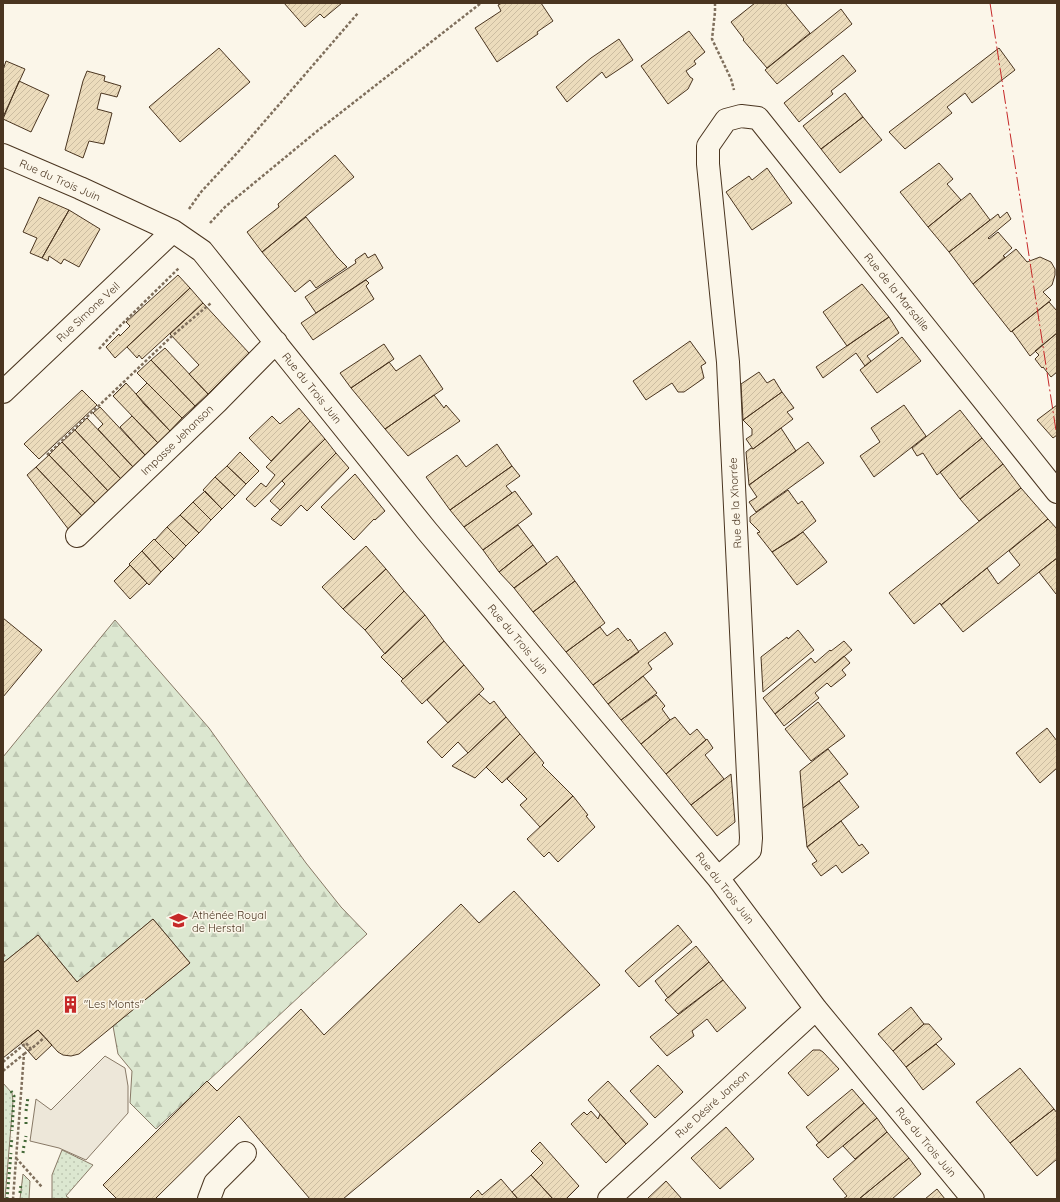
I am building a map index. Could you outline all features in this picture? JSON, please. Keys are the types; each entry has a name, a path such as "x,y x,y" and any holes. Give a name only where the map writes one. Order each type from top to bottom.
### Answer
{"street":[{"name":"Rue de la Marsalile","path":"734,118 758,118 1057,492"},
{"name":"Rue de la Xhorrée","path":"718,878 750,850 751,838 728,362 708,164 708,146 734,118"},
{"name":"Rue du Trois Juin","path":"3,155 87,191 188,241 202,251 427,531 718,878 816,1009 973,1199"},
{"name":"Rue Simone Veil","path":"3,392 188,241"},
{"name":"Impasse Jehanson","path":"77,536 217,402 276,342"},
{"name":"Rue Désiré Janson","path":"609,1199 816,1009"},
{"path":"209,1199 214,1183 245,1153"}],"path":[{"path":"99,349 120,326 188,241 225,207 310,137 481,3"},
{"path":"715,3 712,39 732,79 734,118"},
{"path":"188,241 201,192 239,151 358,13"},
{"path":"47,454 172,336 230,286"},
{"path":"3,954 5,956 3,958"},
{"path":"3,1071 45,1037"},
{"path":"3,1062 26,1043 31,1049"},
{"path":"13,1199 24,1054"},
{"path":"16,1158 42,1187"}],"green space":[{"name":"Athénée Royal de Herstal","path":"115,620 209,728 306,863 341,907 367,934 156,1129 130,1103 132,1071 118,1054 113,1026 190,963 153,919 77,982 38,935 3,963 3,757"},
{"path":"3,1083 12,1093 13,1101 5,1199 3,1199"},
{"path":"62,1150 93,1165 66,1196 70,1199 52,1199 52,1175"},
{"path":"23,1174 30,1181 29,1199 20,1199"}],"shaded area":[{"path":"105,1056 125,1068 128,1086 128,1113 86,1160 59,1148 30,1141 36,1099 51,1110"}],"building":[{"path":"284,3 342,3 324,18 320,14 305,27"},
{"path":"502,3 541,3 553,21 537,32 538,34 497,62 475,28 501,11 498,5"},
{"path":"755,3 785,3 810,33 767,68 743,40 744,39 731,22"},
{"path":"841,9 852,24 777,84 765,70"},
{"path":"689,31 705,52 694,61 696,64 686,71 693,79 688,89 668,104 641,66"},
{"path":"619,39 633,60 606,78 602,72 567,102 556,87 591,58"},
{"path":"219,48 250,82 180,142 149,107"},
{"path":"999,48 1015,70 972,103 965,93 947,107 952,113 905,149 889,132"},
{"path":"843,55 856,71 831,91 833,94 799,122 784,103"},
{"path":"6,61 25,69 3,117 3,70"},
{"path":"87,71 105,76 104,81 121,86 117,97 101,93 97,109 112,113 104,144 89,141 83,158 65,150"},
{"path":"19,81 49,95 31,132 3,119"},
{"path":"845,93 863,117 821,149 803,126"},
{"path":"863,117 882,140 840,173 821,149"},
{"path":"335,155 354,177 262,252 247,232 279,207 278,204"},
{"path":"939,163 953,179 947,184 961,200 928,227 900,192"},
{"path":"767,168 792,203 752,230 726,192 749,176 752,180"},
{"path":"970,193 990,220 949,252 928,227"},
{"path":"39,197 69,210 42,258 30,253 37,238 23,232"},
{"path":"69,210 100,229 79,267 64,259 61,264 49,256 48,261 42,258"},
{"path":"1007,212 1011,219 988,238 989,239 998,232 1012,248 1003,256 1005,257 973,284 949,252 998,214 1000,218"},
{"path":"306,217 337,257 347,267 316,288 310,280 295,292 262,252"},
{"path":"1016,249 1027,262 1040,257 1051,262 1055,269 1055,275 1052,285 1043,292 1051,300 1011,332 973,284"},
{"path":"365,253 368,258 375,254 383,268 316,313 305,297 356,263 355,260"},
{"path":"178,275 190,288 115,358 106,347 119,334 120,336 130,326 126,322"},
{"path":"366,280 369,283 366,286 374,299 313,340 301,323"},
{"path":"862,284 889,317 847,346 823,312"},
{"path":"190,288 203,303 142,359 139,355 137,358 127,347"},
{"path":"1049,302 1057,311 1057,333 1030,356 1012,331"},
{"path":"203,303 249,353 208,394 189,374 199,365 170,334"},
{"path":"889,317 899,333 867,356 871,361 865,366 856,353 823,378 816,367"},
{"path":"1057,333 1057,372 1051,377 1035,359 1039,355 1035,351"},
{"path":"902,337 921,361 877,393 860,370"},
{"path":"690,341 706,363 701,366 704,378 684,392 678,392 672,383 646,400 633,381"},
{"path":"384,344 394,359 351,388 340,373"},
{"path":"165,348 208,394 195,406 151,360"},
{"path":"420,355 443,389 385,429 351,388 389,362 396,371"},
{"path":"151,360 195,406 182,418 137,373"},
{"path":"759,372 767,383 774,379 782,392 743,420 741,384"},
{"path":"126,383 170,431 158,443 113,396"},
{"path":"147,383 182,418 170,431 136,394"},
{"path":"82,390 97,405 39,459 24,444"},
{"path":"782,392 794,408 787,412 793,419 753,449 746,439 752,435 752,429 743,420"},
{"path":"434,395 444,408 446,405 460,421 408,456 385,429"},
{"path":"904,405 926,436 874,477 860,456 880,442 871,428"},
{"path":"1057,405 1057,435 1053,438 1037,420"},
{"path":"100,407 145,455 133,467 98,429 103,424 93,413"},
{"path":"299,408 310,421 271,461 249,438 272,416 280,424"},
{"path":"960,410 982,438 937,475 923,453 917,456 912,448"},
{"path":"132,416 158,443 145,455 120,427"},
{"path":"87,418 133,467 121,479 75,430"},
{"path":"310,421 325,439 255,507 246,499 261,483 266,487 275,475 266,467"},
{"path":"781,428 796,451 749,485 746,452 751,448 753,449"},
{"path":"75,430 121,479 109,492 62,442"},
{"path":"982,438 1003,464 960,499 940,472"},
{"path":"325,439 336,453 280,510 270,501 285,484 282,481"},
{"path":"62,442 109,492 96,504 49,455"},
{"path":"808,442 824,463 756,512 749,502 757,497 749,485"},
{"path":"497,444 512,466 450,510 426,477 457,455 466,467"},
{"path":"240,452 259,471 246,484 227,466"},
{"path":"336,453 349,468 307,511 301,505 281,526 271,519"},
{"path":"49,455 96,504 83,517 36,467"},
{"path":"1003,464 1021,488 979,521 960,499"},
{"path":"227,466 246,484 235,496 215,477"},
{"path":"512,466 520,476 506,486 512,493 464,527 450,510"},
{"path":"36,467 83,517 69,530 27,475"},
{"path":"355,474 385,511 375,520 374,519 354,540 321,507"},
{"path":"215,477 235,496 222,509 203,490"},
{"path":"1021,488 1048,519 941,605 940,603 914,624 889,593"},
{"path":"788,490 798,504 802,501 816,521 795,538 772,552 757,533 760,532 750,522 750,517"},
{"path":"205,491 222,509 211,520 193,502"},
{"path":"515,491 532,514 483,550 464,527"},
{"path":"193,502 211,520 199,533 180,515"},
{"path":"180,515 199,533 186,546 167,527"},
{"path":"1048,519 1057,529 1057,558 963,632 941,605 987,568 998,584 1020,565 1009,551"},
{"path":"518,525 533,545 499,572 483,550"},
{"path":"167,527 186,546 174,559 155,540"},
{"path":"803,532 827,562 797,585 772,552"},
{"path":"154,539 174,559 161,572 142,551"},
{"path":"533,545 547,564 514,588 499,572"},
{"path":"366,546 386,569 343,609 322,587"},
{"path":"142,551 161,572 149,585 129,564"},
{"path":"557,556 575,581 533,612 514,588"},
{"path":"1057,558 1057,593 1056,594 1039,572"},
{"path":"130,565 147,583 130,599 114,581"},
{"path":"386,569 404,591 365,630 343,609"},
{"path":"575,581 605,623 566,652 533,612"},
{"path":"404,591 425,615 385,654 365,630"},
{"path":"425,615 444,641 403,679 381,657"},
{"path":"3,618 42,650 3,697"},
{"path":"600,627 607,636 618,628 628,641 630,639 639,652 593,685 566,652"},
{"path":"798,630 814,650 763,692 761,657 787,637 788,639"},
{"path":"665,632 673,644 648,663 652,669 608,704 593,685"},
{"path":"444,641 464,665 422,704 401,681"},
{"path":"844,641 852,650 775,714 763,698 811,658 815,663 830,650 831,651"},
{"path":"844,656 850,663 842,670 846,675 831,687 827,683 815,693 819,698 784,726 775,714"},
{"path":"464,665 484,689 448,723 427,700"},
{"path":"643,676 657,693 621,720 608,704"},
{"path":"479,694 490,704 494,701 506,717 468,753 458,742 442,758 427,742"},
{"path":"656,695 665,706 662,709 670,720 641,744 621,720"},
{"path":"818,702 845,736 811,761 785,729"},
{"path":"506,717 520,734 475,778 452,766 468,753"},
{"path":"675,717 690,735 697,729 706,740 666,774 641,744"},
{"path":"1047,728 1057,741 1057,768 1040,783 1016,753"},
{"path":"520,734 535,752 502,783 486,767"},
{"path":"707,739 713,748 705,755 724,779 691,805 666,774"},
{"path":"828,749 848,774 803,808 800,771"},
{"path":"535,752 544,763 542,765 573,796 540,827 520,805 527,799 507,779"},
{"path":"731,774 735,822 717,836 691,805"},
{"path":"839,781 859,807 807,847 803,808"},
{"path":"573,796 588,815 586,816 595,827 558,862 549,852 544,857 527,839"},
{"path":"841,821 859,846 862,844 869,853 842,873 836,865 821,876 812,864 817,861 807,847"},
{"path":"514,891 600,985 343,1199 310,1199 239,1116 155,1199 117,1199 103,1185 207,1081 217,1091 301,1009 324,1035 461,904 479,923"},
{"name":"\"Les Monts\"","path":"153,919 190,963 79,1054 71,1056 63,1055 58,1052 38,1030 3,1058 3,963 38,935 77,982"},
{"path":"678,925 692,942 639,987 625,971"},
{"path":"696,946 709,962 668,998 655,981"},
{"path":"709,962 723,980 678,1014 665,1000"},
{"path":"723,980 746,1008 717,1032 707,1019 692,1031 694,1036 667,1056 650,1037"},
{"path":"911,1007 924,1024 893,1051 878,1034"},
{"path":"924,1024 929,1024 942,1039 906,1067 893,1051"},
{"path":"38,1030 52,1045 36,1060 21,1043"},
{"path":"936,1044 955,1064 923,1090 906,1067"},
{"path":"813,1050 820,1050 823,1052 839,1069 808,1096 788,1073"},
{"path":"658,1065 683,1092 655,1118 630,1091"},
{"path":"1020,1068 1054,1109 1010,1143 976,1102"},
{"path":"608,1081 648,1124 626,1144 588,1100"},
{"path":"852,1089 864,1103 819,1143 806,1127"},
{"path":"864,1103 877,1118 828,1158 816,1145"},
{"path":"1054,1109 1057,1113 1057,1159 1037,1176 1010,1143"},
{"path":"591,1111 598,1119 600,1114 626,1144 606,1163 571,1124 584,1112 587,1115"},
{"path":"877,1118 887,1132 855,1159 843,1146"},
{"path":"726,1127 754,1159 720,1189 691,1158"},
{"path":"887,1132 909,1158 859,1199 843,1199 847,1196 833,1179"},
{"path":"540,1142 579,1186 566,1199 553,1199 531,1175 543,1163 531,1151"},
{"path":"909,1158 921,1174 892,1199 859,1199"},
{"path":"531,1175 553,1199 518,1199 512,1192"},
{"path":"501,1179 518,1199 469,1199 478,1190 482,1195"},
{"path":"666,1181 682,1199 647,1199"},
{"path":"937,1189 945,1199 925,1199"}],"hedge":[{"path":"11,1091 14,1096 12,1131"},
{"path":"26,1111 28,1097"},
{"path":"26,1117 26,1124"},
{"path":"25,1142 26,1136"},
{"path":"11,1147 12,1137"},
{"path":"23,1153 24,1145"},
{"path":"7,1199 11,1153"},
{"path":"20,1193 21,1184"}],"power":[{"path":"990,3 1057,437"}],"place":[{"name":"Athénée Royal de Herstal","path":"179,921"},
{"name":"\"Les Monts\"","path":"71,1004"}]}
